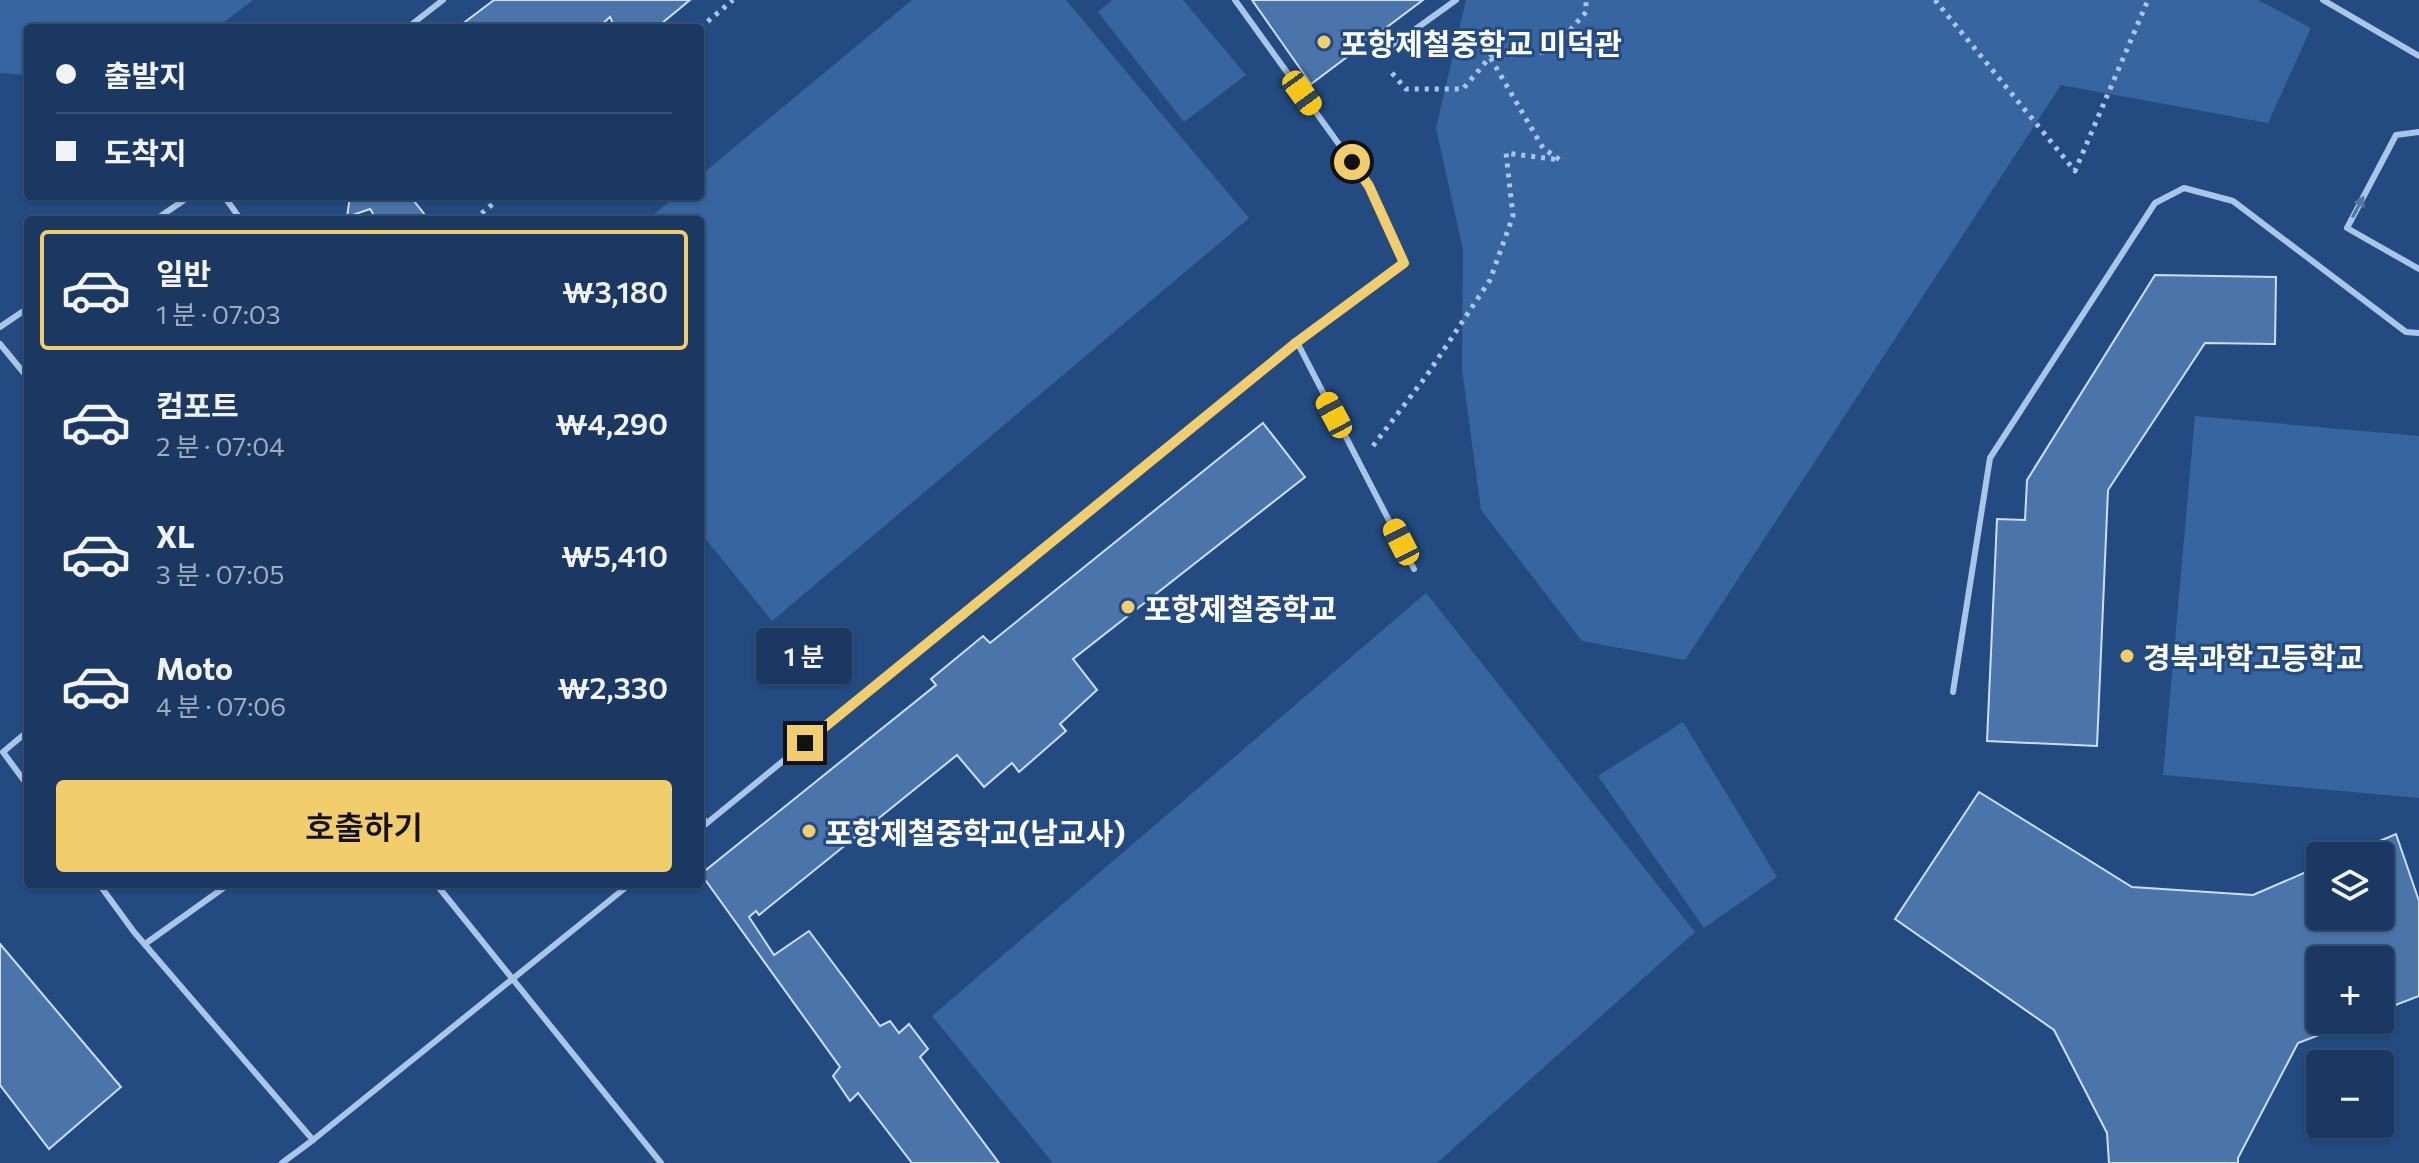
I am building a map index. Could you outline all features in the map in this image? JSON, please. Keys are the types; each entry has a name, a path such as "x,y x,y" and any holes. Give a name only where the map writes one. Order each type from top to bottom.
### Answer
{"lane":[{"path":"412,24 443,0"},
{"path":"704,826 1297,342 1404,263 1369,186 1235,0"},
{"path":"1378,56 1456,0"},
{"path":"2323,0 2419,56"},
{"path":"2419,132 2396,135 2347,228 2419,269"},
{"path":"1953,692 1990,458 2155,203 2184,188 2233,201 2406,332 2419,333"},
{"path":"161,216 184,200"},
{"path":"0,327 24,311"},
{"path":"1297,342 1414,569"},
{"path":"0,344 24,373"},
{"path":"24,734 2,750 24,780"},
{"path":"704,820 707,823"},
{"path":"102,888 145,944 313,1140"},
{"path":"145,944 223,888"},
{"path":"439,888 661,1163"},
{"path":"282,1163 625,888"}],"path":[{"path":"704,25 733,0"},
{"path":"1378,56 1406,89 1463,89 1490,57 1552,51 1586,12 1586,0"},
{"path":"1935,0 2075,171 2148,0"},
{"path":"1360,463 1427,375 1490,280 1513,216 1506,153 1560,160 1543,148 1490,57"},
{"path":"479,216 497,200"}],"shaded area":[{"path":"0,0 253,0 221,24 24,24 24,75 0,73"},
{"path":"912,0 1066,0 1249,218 772,621 704,537 704,216 652,216 671,200 704,200 704,173"},
{"path":"1112,0 1183,0 1246,75 1184,122 1098,12"},
{"path":"1466,0 2258,0 2311,28 2268,123 2061,85 1685,660 1582,641 1481,510 1462,369 1463,250 1436,128"},
{"path":"2195,416 2419,436 2419,798 2163,775"},
{"path":"1426,593 1695,932 1437,1163 1053,1163 932,1016"},
{"path":"1683,722 1777,877 1704,928 1598,776"}],"building":[{"path":"494,0 690,0 661,24 613,24 610,17 602,24 462,24"},
{"name":"포항제철중학교 미덕관","path":"1252,0 1423,0 1311,84"},
{"path":"349,200 413,200 426,216 374,216 370,209 347,216"},
{"path":"2155,275 2276,277 2275,344 2205,343 2108,490 2097,746 1987,741 1997,519 2025,520 2027,480"},
{"name":"포항제철중학교(남교사)","path":"1263,423 1305,477 1073,659 1097,690 1060,724 1066,731 1019,772 1012,763 984,787 957,755 759,915 756,911 749,917 774,955 809,931 880,1026 890,1021 899,1033 909,1024 928,1049 920,1057 999,1163 912,1163 858,1093 850,1101 833,1076 840,1067 704,878 704,872 936,685 931,679 983,636 990,643"},
{"path":"1979,792 2132,887 2253,895 2306,872 2306,930 2394,930 2394,842 2377,842 2396,834 2419,901 2419,996 2394,1006 2394,946 2306,946 2306,1034 2321,1034 2298,1043 2238,1163 2109,1163 2107,1133 2054,1030 1895,919"},
{"path":"0,944 121,1087 49,1149 0,1085"}],"place":[{"name":"포항제철중학교 미덕관","path":"1324,42"},
{"name":"포항제철중학교","path":"1128,607"},
{"name":"경북과학고등학교","path":"2127,656"},
{"name":"포항제철중학교(남교사)","path":"809,831"}],"route":[{"path":"805,743 1297,342 1404,263 1369,186 1352,162"}]}
